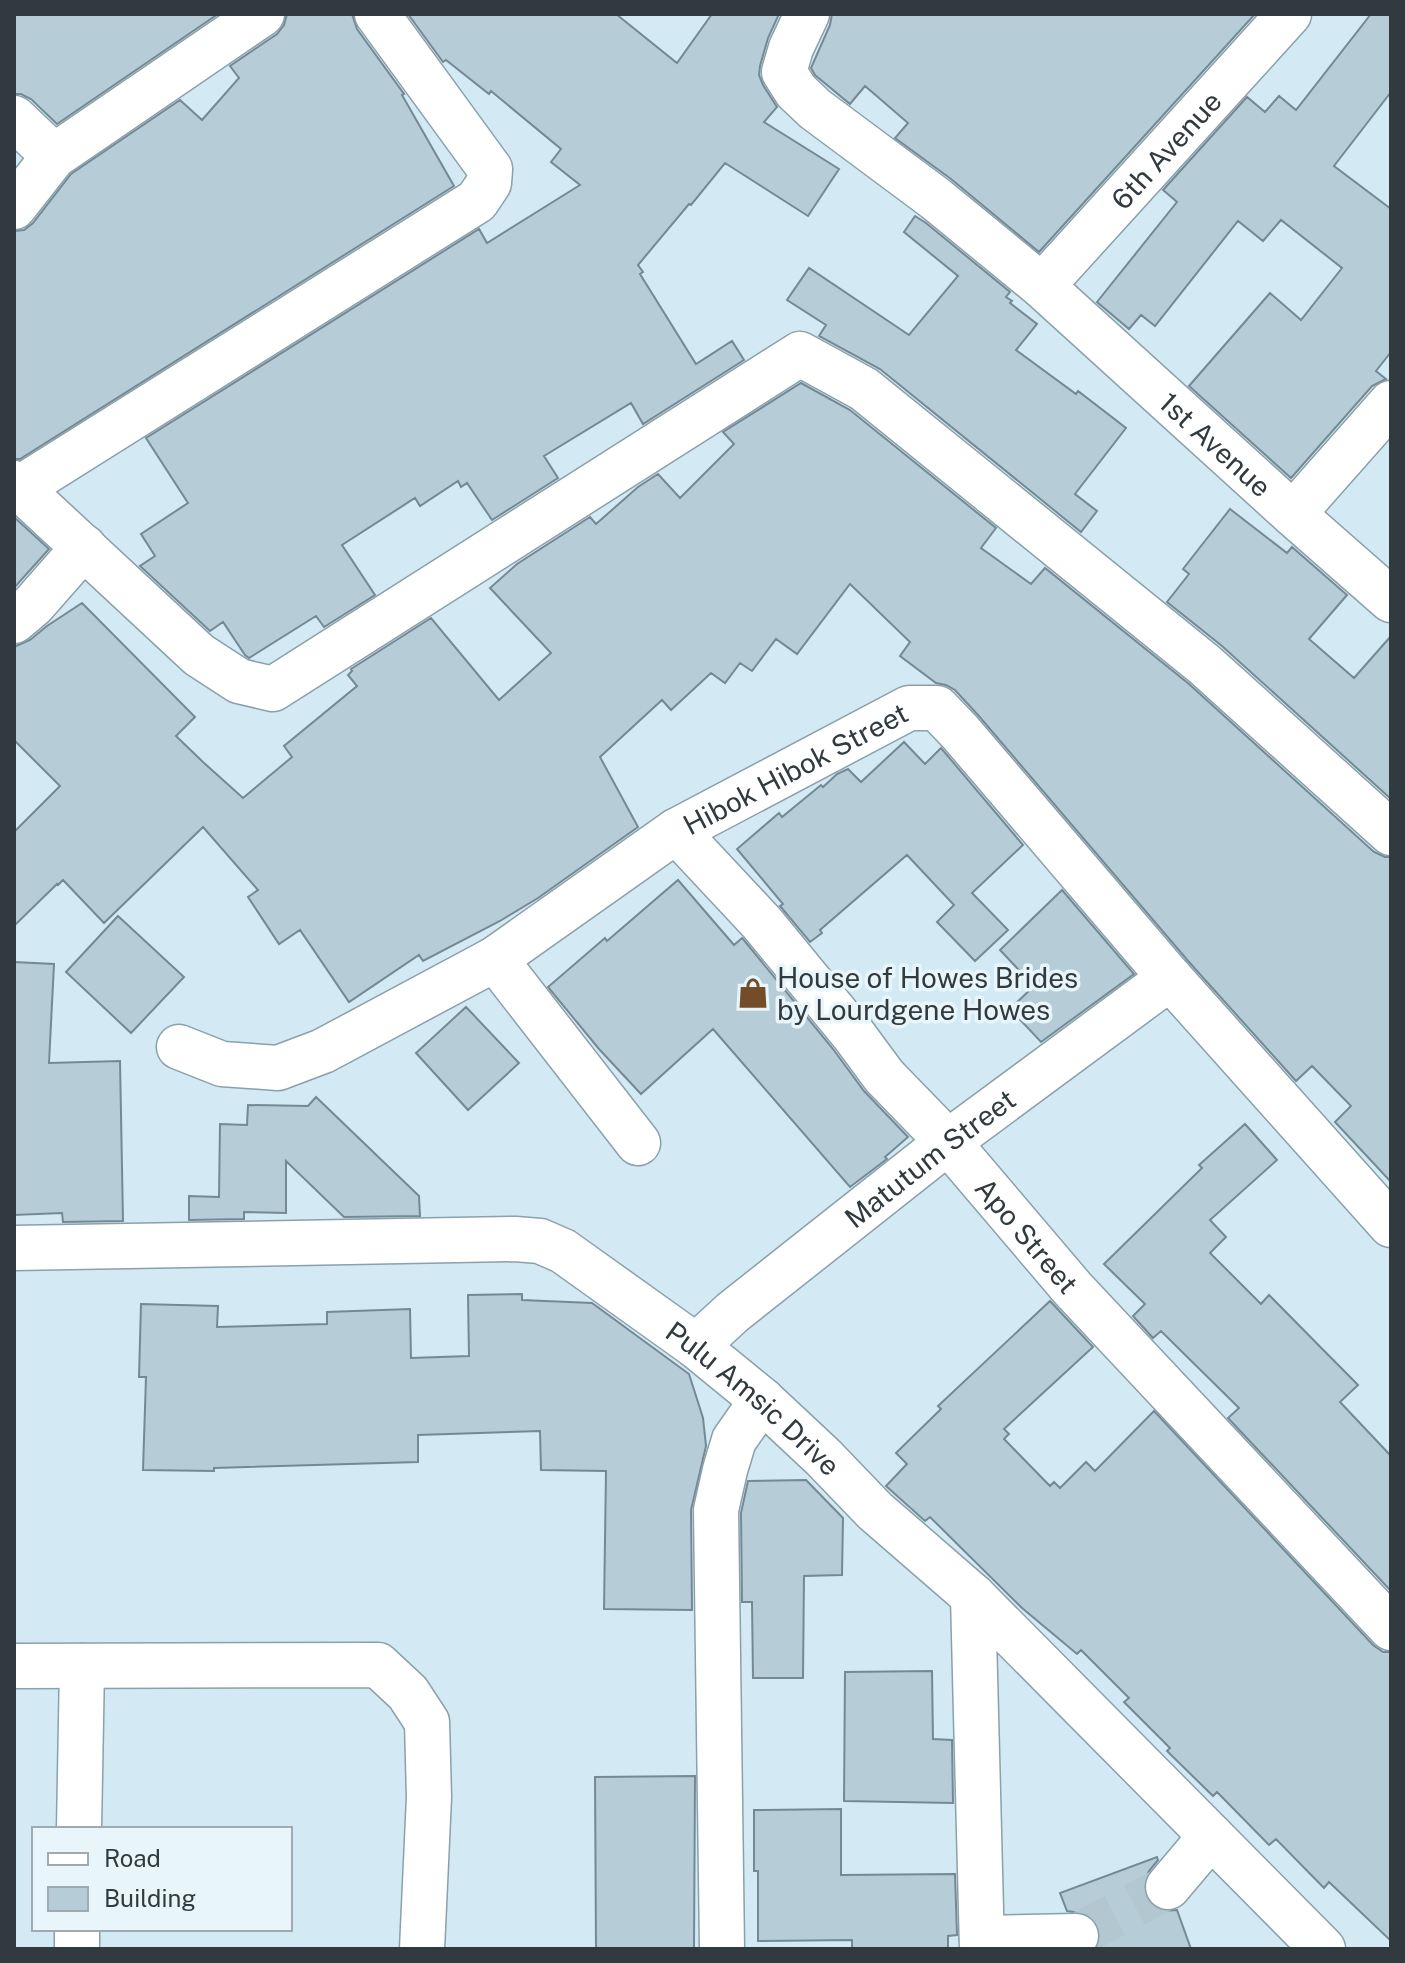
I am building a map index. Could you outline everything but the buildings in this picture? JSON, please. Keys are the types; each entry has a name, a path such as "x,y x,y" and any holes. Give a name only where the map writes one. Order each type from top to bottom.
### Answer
{"street":[{"path":"14,207 54,156 262,14"},
{"path":"377,14 490,169 489,183 477,201 17,486 199,655 239,681 273,689 800,354 864,389 1145,616 1205,665 1391,833"},
{"name":"1st Avenue","path":"807,14 784,72 796,91 1042,286 1391,600"},
{"name":"6th Avenue","path":"1042,286 1289,14"},
{"path":"14,118 54,156"},
{"path":"1293,514 1391,403"},
{"path":"14,621 33,605 84,547"},
{"name":"Hibok Hibok Street","path":"179,1047 222,1064 278,1068 323,1051 495,959 676,831 909,708 937,708 1170,978 1391,1225"},
{"name":"Apo Street","path":"676,831 781,946 884,1076 948,1142 1073,1289 1391,1628"},
{"path":"495,959 638,1143"},
{"name":"Matutum Street","path":"696,1346 733,1312 948,1142 1170,978"},
{"name":"Pulu Amsic Drive","path":"14,1248 515,1239 540,1241 563,1251 696,1346 762,1400 875,1511 973,1596 1323,1949"},
{"path":"722,1949 716,1510 734,1440 762,1400"},
{"path":"973,1596 982,1943 1076,1936"},
{"path":"14,1666 378,1665 408,1693 427,1722 429,1797 422,1949"},
{"path":"79,1827 82,1666"},
{"path":"1168,1887 1211,1836"}],"tunnel":[{"path":"1076,1936 1168,1887"}],"place":[{"name":"House of Howes Brides by Lourdgene Howes","path":"753,993"}]}
